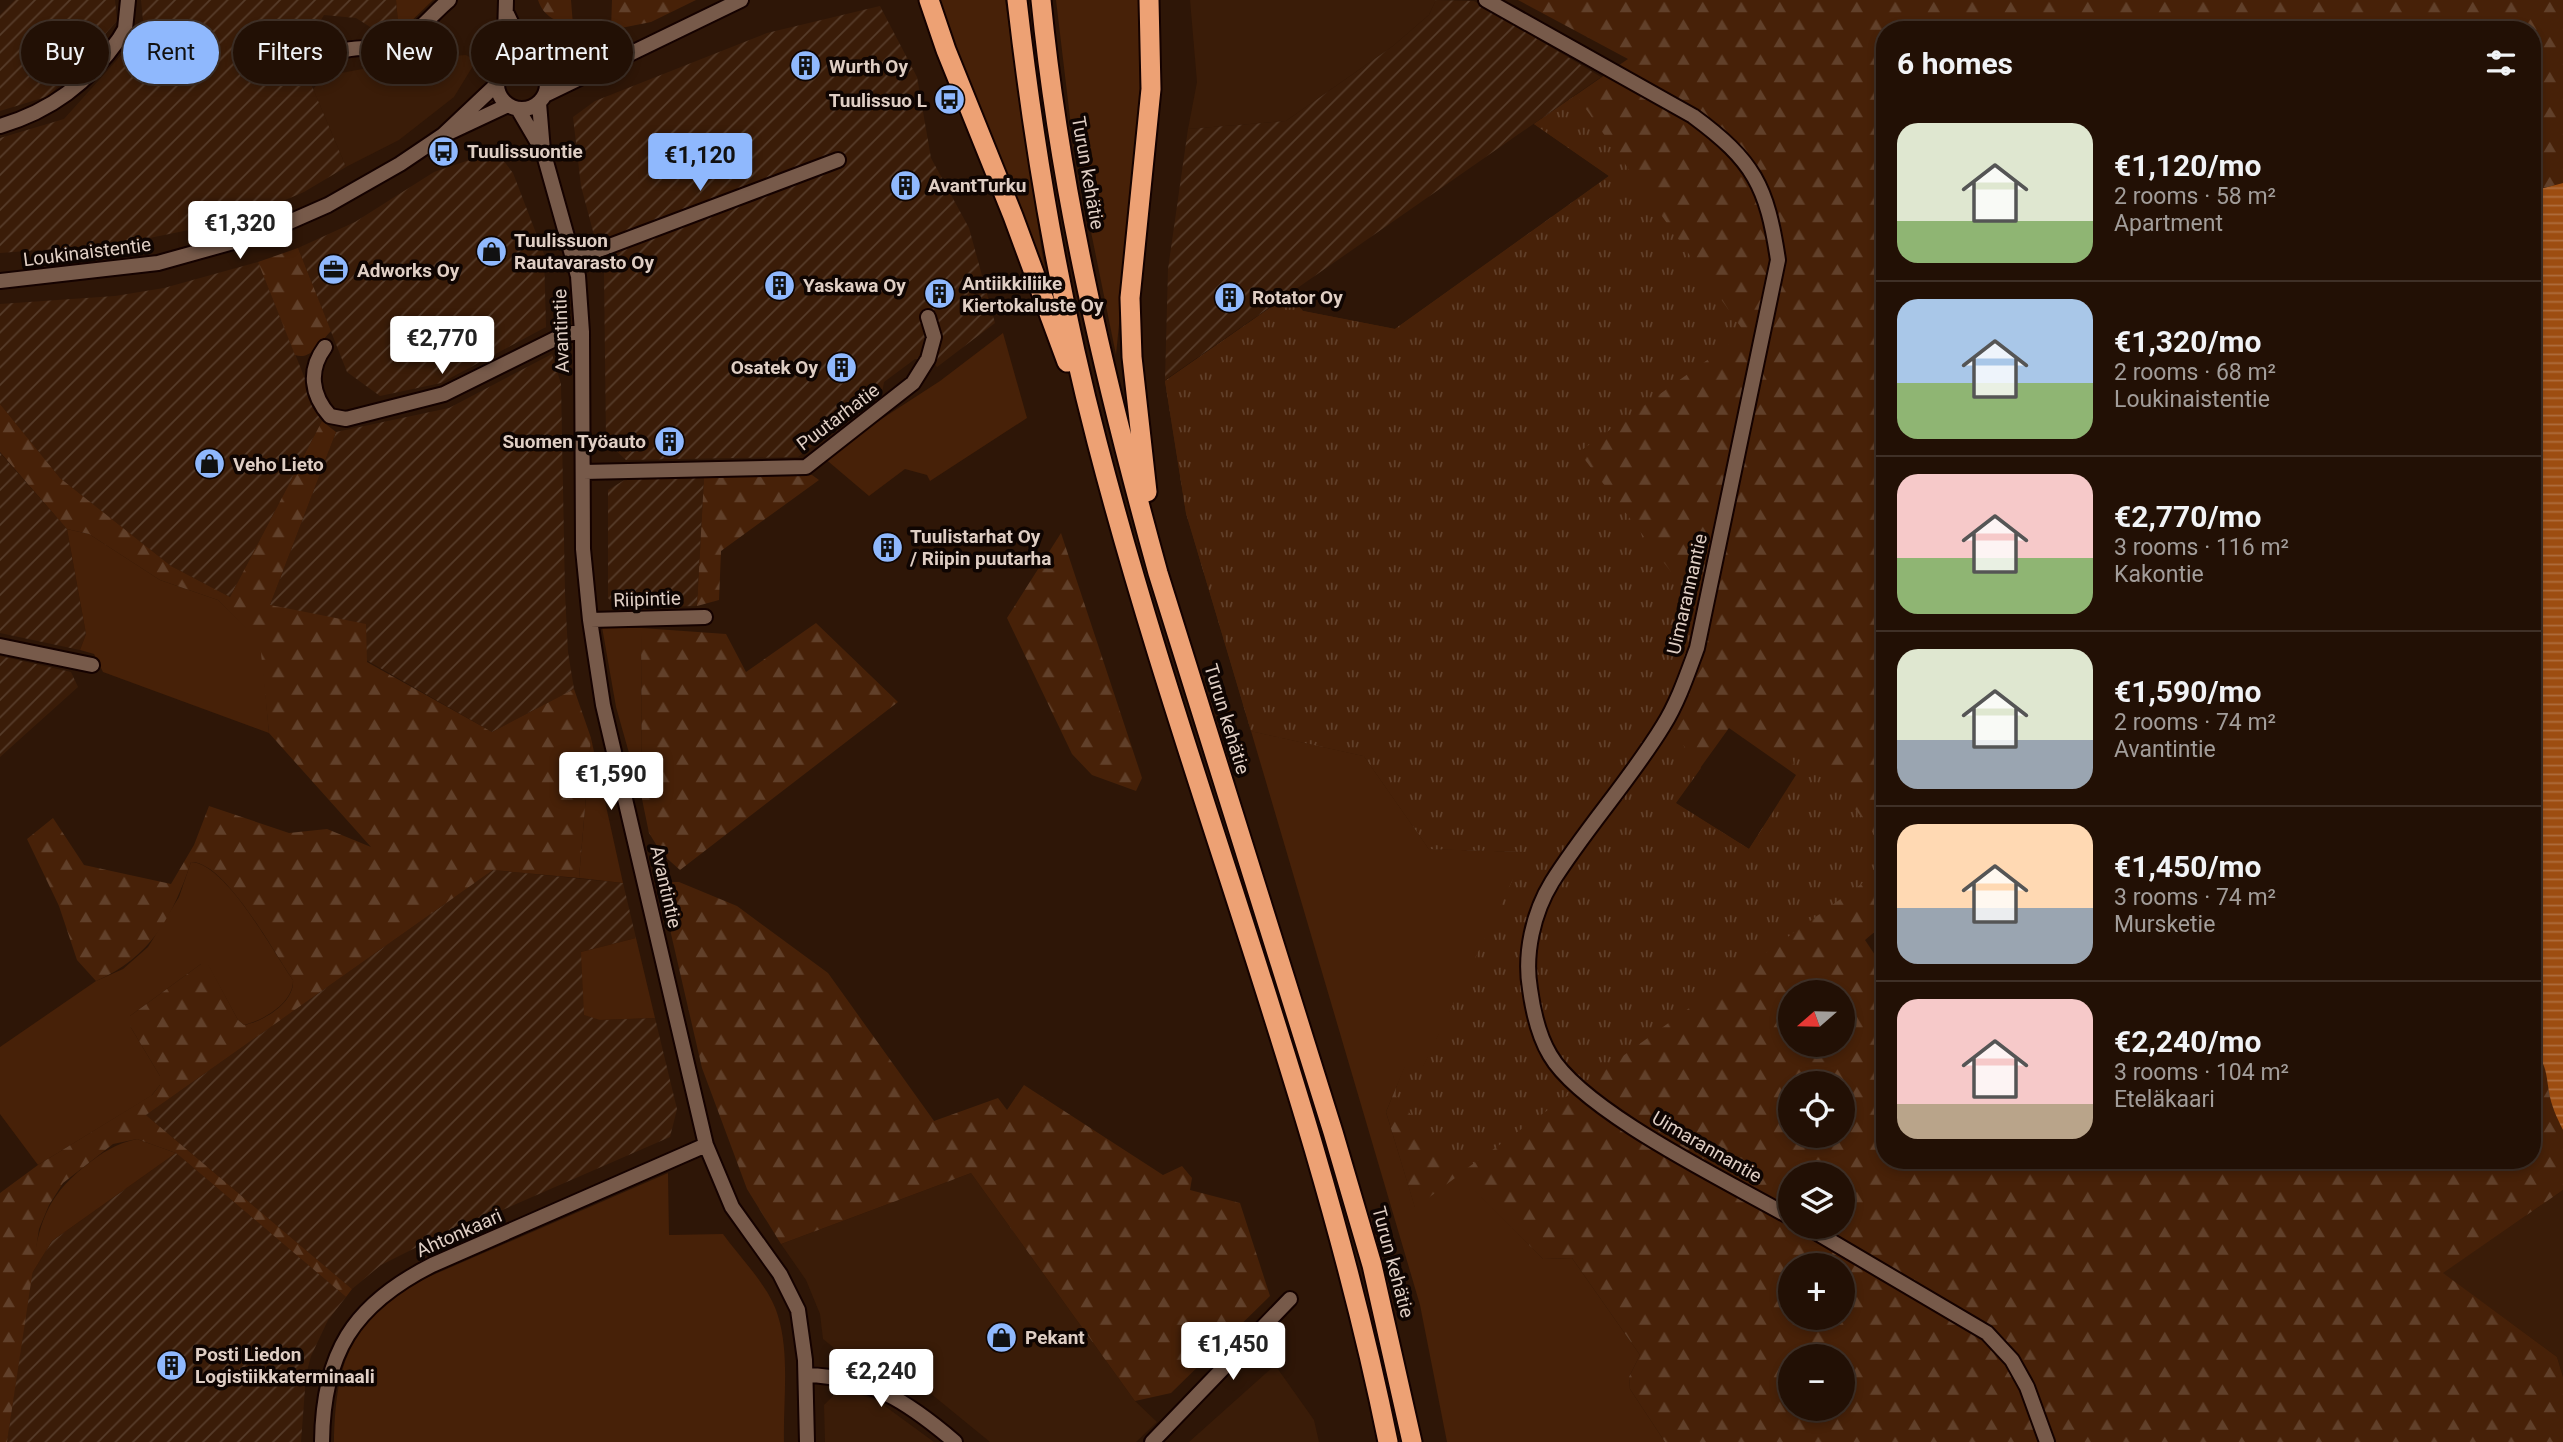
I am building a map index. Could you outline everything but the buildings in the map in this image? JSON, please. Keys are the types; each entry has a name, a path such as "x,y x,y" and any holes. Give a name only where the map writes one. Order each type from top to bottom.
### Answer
{"highway":[{"path":"929,0 1097,442"},
{"path":"1017,0 1051,232 1097,442 1135,579 1321,1177 1363,1331 1388,1442"},
{"name":"Turun kehätie","path":"1041,0 1057,133 1079,252 1131,473 1158,573 1372,1265 1412,1442"},
{"path":"1149,0 1151,89 1130,298 1140,437 1158,573"}],"street":[{"path":"0,126 35,115 66,96 119,39 125,29 128,0"},
{"path":"347,48 387,46 400,41 421,27 449,0"},
{"path":"633,51 685,29 741,0"},
{"name":"Uimarannantie","path":"1486,0 1693,116 1723,138 1750,167 1772,218 1778,260 1697,648 1685,681 1663,725 1551,884 1533,925 1527,971 1534,1017 1550,1055 1577,1087 1635,1128 1778,1210"},
{"path":"497,84 502,100 513,107 542,99 570,84"},
{"name":"Loukinaistentie","path":"0,281 158,263 231,245 328,205 400,164 443,135 497,84"},
{"path":"542,99 546,84"},
{"name":"Avantintie","path":"542,99 543,151 575,259 582,332 583,549 603,705 706,1144 732,1207 792,1295 803,1334 807,1442"},
{"name":"Loukinaistentie","path":"443,135 513,107"},
{"name":"Avantintie","path":"513,107 543,151"},
{"path":"575,259 838,160"},
{"name":"Puutarhatie","path":"583,472 806,467 914,383 928,359 934,337 928,317"},
{"path":"325,347 314,368 316,395 330,416 346,419 444,394 565,334 582,332"},
{"name":"Riipintie","path":"590,620 705,617"},
{"path":"0,646 92,665"},
{"name":"Ahtonkaari","path":"322,1442 323,1407 335,1354 363,1312 402,1280 706,1144"},
{"path":"1827,1239 1987,1333 2011,1360 2027,1387 2047,1442"},
{"path":"1152,1442 1290,1299"},
{"path":"806,1375 854,1379 877,1387 955,1442"}],"shaded area":[{"path":"15,0 115,0 117,21 109,30 109,21 21,21 21,84 60,84 49,96 0,111 0,15"},
{"path":"141,0 396,0 398,21 361,21 356,18 324,15 320,21 233,21 233,84 311,84 346,167 304,192 238,220 120,244 0,253 0,138 64,119 95,84 109,84 109,69 123,53 123,84 219,84 219,21 143,21"},
{"path":"1190,0 1436,0 1429,15 1393,46 1286,121 1188,129 1197,82"},
{"path":"1436,0 1474,1 1601,77 1165,380 1168,269 1188,129 1286,121 1393,46 1429,15"},
{"path":"880,6 917,77 931,158 969,228 995,323 937,367 931,360 915,359 884,382 882,393 798,457 626,460 606,441 604,273 581,186 573,117 595,101 767,33"},
{"path":"466,55 471,58 471,69 454,97 399,140 346,167 313,89 318,84 347,84 347,72 361,69 361,84 457,84 457,56"},
{"path":"496,151 513,173 544,254 546,327 441,383 380,396 347,372 298,248 355,222 434,172"},
{"path":"2563,183 2563,1130 2551,1102 2541,1061 2541,189"},
{"path":"258,262 322,421 230,597 171,566 60,478 0,404 0,304 115,296 164,288"},
{"path":"552,354 561,384 565,593 568,652 574,689 492,732 270,605 336,432 449,408"},
{"path":"0,453 67,529 86,634 80,650 0,633"},
{"path":"704,478 697,606 617,608 608,598 608,490 626,479"},
{"path":"0,656 71,672 78,687 0,757"},
{"path":"493,870 623,883 636,938 581,952 600,1020 655,1018 677,1109 670,1137 415,1248 381,1265 352,1289 146,1115"},
{"path":"176,1153 346,1297 328,1320 311,1356 306,1375 301,1442 7,1442 31,1275 52,1241"},
{"path":"971,1173 1135,1401 1157,1422 1136,1442 990,1442 919,1384 894,1368 839,1352 823,1339 820,1314 806,1280 781,1244"},
{"path":"2563,1190 2563,1377 2557,1357 2442,1273"},
{"path":"1275,1365 1314,1420 1319,1442 1189,1442"},
{"path":"837,1392 855,1393 878,1401 934,1442 825,1442 824,1405"}],"green space":[{"path":"396,0 433,0 411,21 398,21"},
{"path":"538,0 571,0 573,21 556,20 547,15"},
{"path":"612,0 696,0 651,22 633,26 633,21 611,21"},
{"path":"937,0 1005,0 1042,253 1055,317"},
{"path":"1056,0 1142,0 1145,61 1116,355 1073,143"},
{"path":"1518,0 2563,0 2563,183 2541,189 2541,21 1876,21 1876,931 1865,940 1876,956 1876,1169 2541,1169 2541,1058 2547,1071 2549,1092 2563,1130 2563,1190 2443,1273 2557,1357 2563,1377 2563,1442 1665,1442 1630,1389 1629,1377 1640,1355 1572,1258 1543,1259 1459,1175 1415,1208 1386,1112 1405,1066 1422,1069 1526,852 1429,849 1364,756 1251,731 1186,513 1165,381 1287,296 1303,311 1395,329 1609,176 1534,124 1628,59","holes":["1729,728 1796,775 1749,849 1675,803"]},
{"path":"1576,95 1745,333 1579,452 1698,607 1676,686 1660,715 1701,768 1676,803 1749,849 1797,775 1786,735 1796,732 1876,836 1876,873 1459,1174 1394,1094 1405,1066 1422,1069 1526,852 1429,849 1364,756 1251,731 1186,513 1165,381 1287,296 1303,311 1395,329 1609,176 1534,124"},
{"path":"298,248 331,331 311,353 301,356 295,355 258,262"},
{"path":"1003,333 1027,418 930,481 927,475 905,469 869,496 823,457 940,381"},
{"path":"0,404 60,478 171,566 230,597 322,421 336,432 270,605 366,624 367,662 492,732 574,689 591,738 579,878 493,870 146,1115 352,1289 346,1297 176,1153 137,1139 113,1144 63,1183 49,1205 39,1229 7,1442 0,1442 0,1193 38,1165 152,1095 160,1085 160,1076 130,1026 130,1016 201,964 208,964 238,1020 244,1025 269,1015 284,1003 289,996 293,980 233,892 219,876 204,866 191,862 176,900 157,933 131,960 96,981 77,960 59,906 27,839 53,818 84,865 171,884 194,845 209,806 289,833 327,829 371,847 269,733 260,643 218,600 160,580 89,534 67,529 0,452"},
{"path":"812,475 819,480 721,551 719,600 697,606 704,478"},
{"path":"67,529 89,534 160,580 218,600 261,643 269,733 103,672 94,654 80,650 86,634"},
{"path":"1061,533 1142,778 1136,791 1092,775 1072,754 1007,618"},
{"path":"816,623 898,702 680,870 662,854 649,833 642,799 641,628 726,634 746,672"},
{"path":"602,627 641,628 642,799 616,707"},
{"path":"1251,731 1364,756 1429,849 1527,852 1422,1070 1405,1067 1386,1112 1415,1207 1459,1174 1543,1259 1572,1258 1640,1355 1629,1377 1630,1389 1665,1442 1447,1442 1420,1305"},
{"path":"591,738 623,883 579,878"},
{"path":"191,862 205,866 219,877 248,911 293,980 289,996 277,1009 244,1025 238,1020 208,965 201,964 130,1016 130,1026 160,1076 160,1085 151,1096 38,1165 0,1114 0,1047 96,981 123,969 148,947 179,897"},
{"path":"667,882 679,882 737,906 828,973 934,1121 998,1098 1007,1110 1024,1085 1163,1175 1182,1166 1192,1178 1190,1190 1240,1203 1270,1296 1171,1393 1135,1401 971,1173 781,1244 747,1189 702,1068 660,886"},
{"path":"636,938 655,1018 600,1020 584,1015 581,952"},
{"path":"137,1139 176,1153 52,1241 31,1275 41,1228 60,1190 98,1157 116,1146"},
{"path":"668,1173 669,1235 723,1234 762,1284 774,1305 784,1347 784,1442 334,1442 335,1413 344,1364 364,1326 380,1309 426,1278"}],"place":[{"name":"Wurth Oy","path":"806,66"},
{"name":"Tuulissuo L","path":"950,100"},
{"name":"Tuulissuontie","path":"444,151"},
{"name":"AvantTurku","path":"905,185"},
{"name":"Tuulissuon Rautavarasto Oy","path":"491,251"},
{"name":"Adworks Oy","path":"334,270"},
{"name":"Yaskawa Oy","path":"780,285"},
{"name":"Antiikkiliike Kiertokaluste Oy","path":"939,294"},
{"name":"Rotator Oy","path":"1229,297"},
{"name":"Osatek Oy","path":"841,367"},
{"name":"Suomen Työauto","path":"669,441"},
{"name":"Veho Lieto","path":"210,464"},
{"name":"Tuulistarhat Oy / Riipin puutarha","path":"887,547"},
{"name":"Pekant","path":"1002,1337"},
{"name":"Posti Liedon Logistiikkaterminaali","path":"172,1365"}]}
